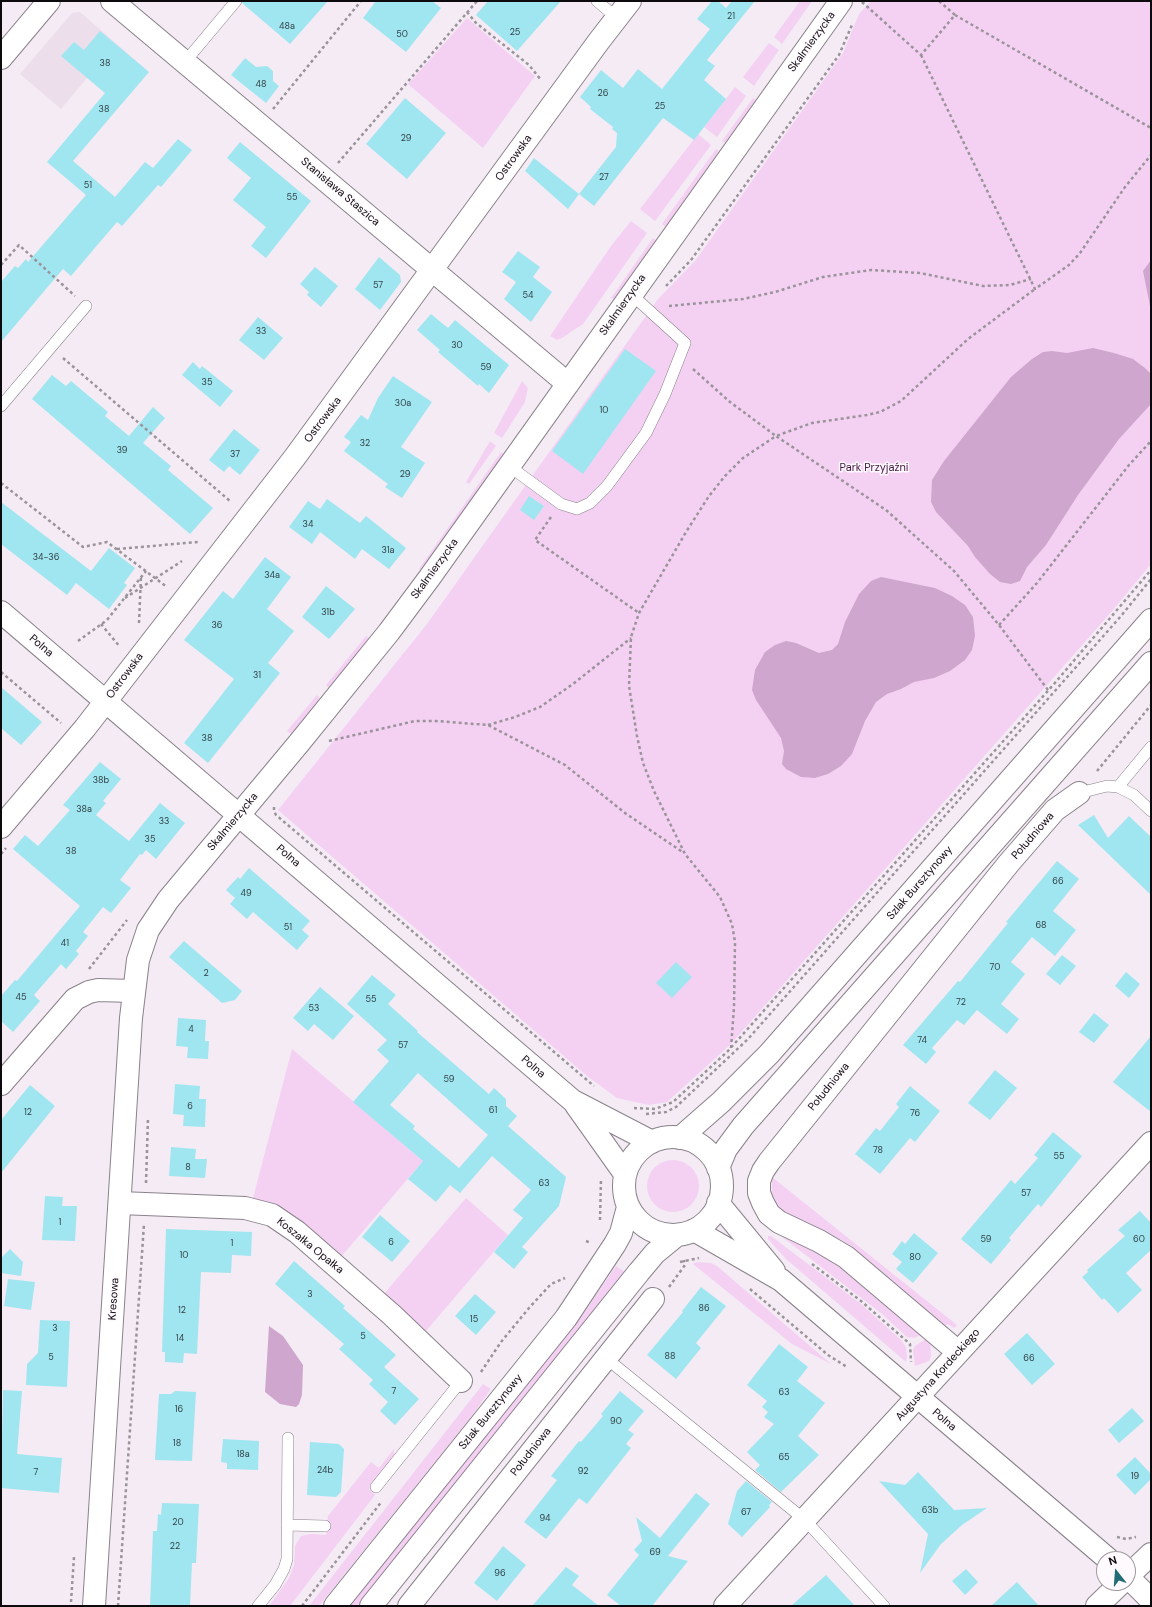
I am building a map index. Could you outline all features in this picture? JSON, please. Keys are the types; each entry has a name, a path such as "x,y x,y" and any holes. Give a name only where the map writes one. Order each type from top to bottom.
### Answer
{"street":[{"path":"1,58 48,1"},
{"name":"Stanisława Staszica","path":"112,1 568,384"},
{"name":"Ostrowska","path":"1,828 78,738 295,457 630,1"},
{"name":"Skalmierzycka","path":"133,991 141,945 156,915 240,815 389,632 568,384 639,300 850,5"},
{"name":"Polna","path":"1,612 573,1101 652,1142"},
{"name":"Szlak Bursztynowy","path":"680,1138 713,1109 769,1054 1151,620"},
{"path":"718,1168 726,1149 743,1126 1151,663"},
{"name":"Południowa","path":"958,1352 846,1257 819,1241 779,1222 770,1214 763,1203 759,1193 759,1181 769,1162 1009,863 1055,810 1079,793"},
{"path":"1,1084 75,999 89,992 98,990 133,991"},
{"name":"Kresowa","path":"94,1606 133,991"},
{"name":"Polna","path":"573,1101 625,1174"},
{"path":"371,1606 655,1253 686,1232 704,1223 713,1214 718,1203 721,1186 718,1168 712,1157 703,1148 692,1142 680,1138 664,1138 652,1142 639,1151 630,1162 625,1174 625,1196 628,1207 636,1219 648,1229 662,1234 686,1232"},
{"name":"Augustyna Kordeckiego","path":"725,1606 805,1520 911,1391 958,1352 1151,1143"},
{"name":"Koszałka Opałka","path":"120,1203 245,1208 272,1215 285,1222 392,1315 461,1381"},
{"name":"Polna","path":"718,1203 781,1280 1099,1551"},
{"name":"Szlak Bursztynowy","path":"335,1606 566,1318 615,1244 623,1227 628,1207"},
{"name":"Polna","path":"686,1232 781,1280"},
{"name":"Południowa","path":"409,1606 653,1299"},
{"path":"1136,1569 1151,1554"},
{"path":"1136,1585 1151,1600"},
{"path":"1097,1606 1113,1591"}],"lane":[{"path":"185,62 236,1"},
{"path":"597,1 617,18"},
{"path":"509,466 561,504 577,509 590,503 607,486 646,433 665,394 685,343 639,300"},
{"path":"1,406 86,306"},
{"path":"1118,787 1151,746"},
{"path":"1079,793 1106,786 1118,787 1134,795 1151,811"},
{"path":"606,1358 805,1520 884,1606"},
{"path":"376,1487 461,1381"},
{"path":"258,1606 284,1569 287,1559 288,1438"},
{"path":"287,1526 325,1526"}],"path":[{"path":"272,111 361,1"},
{"path":"336,165 476,1"},
{"path":"939,1 955,15 1151,128"},
{"path":"850,5 862,2 921,55 1035,289"},
{"path":"467,12 476,22 529,65 540,80"},
{"path":"921,55 955,15"},
{"path":"639,300 691,260 839,55 853,22"},
{"path":"731,1048 735,960 735,942 732,924 720,897 685,854 657,798 642,756 629,686 631,637 639,613 686,532 709,496 725,476 743,458 776,436 812,423 880,412 901,401 968,339 1069,265 1080,254 1125,187 1151,156"},
{"path":"1,265 19,245 86,306"},
{"path":"639,300 743,299 775,292 823,277 870,270 920,273 983,286 1010,285 1031,279"},
{"path":"51,347 230,501"},
{"path":"679,358 730,402 776,436 862,493 910,530 954,571 999,625 1048,690"},
{"path":"999,625 1037,583 1129,465 1151,441"},
{"path":"1,483 83,546 107,542 170,589"},
{"path":"561,504 535,540 639,613"},
{"path":"117,549 198,542"},
{"path":"123,599 182,562"},
{"path":"628,1107 655,1108 673,1102 731,1048 1048,690 1151,570"},
{"path":"78,641 107,620 140,576 146,571"},
{"path":"139,626 141,589 140,576"},
{"path":"641,1114 655,1114 676,1107 743,1044 1121,616 1151,579"},
{"path":"101,624 123,650"},
{"path":"331,736 326,742 415,721 488,725 515,717 540,707 573,684 631,637"},
{"path":"1,672 78,738"},
{"path":"1079,793 1151,705"},
{"path":"488,725 565,765 625,813 685,854"},
{"path":"275,803 274,811 276,815 600,1091"},
{"path":"88,970 129,918"},
{"path":"118,1606 146,1204 148,1111"},
{"path":"676,1264 691,1258 706,1259"},
{"path":"806,1259 861,1301 910,1344 911,1391"},
{"path":"653,1299 657,1302 685,1265 684,1260"},
{"path":"745,1285 828,1355 854,1370"},
{"path":"1115,1535 1126,1539 1141,1534"}],"shaded area":[{"path":"80,12 149,72 129,95 105,93 87,78 61,109 20,74 72,13"},
{"path":"1151,260 1151,311 1143,271"},
{"path":"1093,348 1133,359 1145,368 1151,374 1151,404 1119,439 1078,495 1046,545 1027,567 1020,581 1011,584 1000,582 990,574 975,557 968,546 936,512 931,502 932,480 944,461 1011,377 1032,359 1043,352 1052,351 1067,353"},
{"path":"881,577 935,588 952,596 965,605 973,617 975,636 972,650 965,660 950,671 934,678 914,682 887,694 876,702 865,721 852,754 841,766 828,774 815,778 801,777 786,769 782,764 784,751 781,738 756,700 752,690 755,670 765,652 775,645 786,641 796,643 819,653 832,650 838,644 845,622 859,594 871,581"},
{"path":"269,1326 283,1336 303,1365 302,1395 299,1404 296,1407 280,1404 265,1392"}],"green space":[{"path":"800,1 812,1 782,44 774,37"},
{"name":"Park Przyjaźni","path":"871,1 1151,1 1151,564 1113,610 730,1045 667,1102 649,1105 617,1098 587,1076 278,810 427,624 658,299 695,261 843,53 859,14"},
{"path":"467,18 535,76 483,148 408,84"},
{"path":"769,43 779,50 754,86 743,77"},
{"path":"735,87 746,96 717,137 704,127"},
{"path":"753,98 756,100 725,143 722,141"},
{"path":"698,134 711,145 655,221 640,209"},
{"path":"716,149 719,151 666,227 662,224"},
{"path":"631,221 647,233 583,324 557,340 550,336 611,246"},
{"path":"653,238 656,240 614,299 611,298"},
{"path":"522,381 528,388 525,402 502,438 494,433"},
{"path":"490,441 496,446 469,484 466,482"},
{"path":"501,452 504,455 422,571 419,569"},
{"path":"366,636 369,638 329,688 326,685"},
{"path":"317,695 320,698 291,734 287,731"},
{"path":"292,1049 423,1161 340,1258 261,1201 253,1198"},
{"path":"673,1160 687,1164 695,1172 699,1186 695,1200 687,1208 673,1212 659,1208 651,1200 647,1186 651,1172 659,1164"},
{"path":"772,1177 957,1325 954,1328 948,1324 945,1326 911,1300 852,1247 842,1240 799,1223 782,1212 775,1202 772,1194"},
{"path":"466,1198 508,1235 426,1331 383,1295"},
{"path":"768,1236 771,1236 861,1304 901,1340 906,1347 906,1362 786,1259 768,1239"},
{"path":"781,1236 822,1253 856,1277 921,1335 914,1338 907,1337 881,1313"},
{"path":"696,1262 711,1263 717,1266 831,1364 792,1344 693,1264"},
{"path":"616,1266 625,1272 358,1606 350,1606 586,1310"},
{"path":"927,1338 930,1340 931,1356 929,1361 915,1366 913,1350 915,1346"},
{"path":"483,1384 491,1389 471,1417 319,1606 309,1606"},
{"path":"394,1449 394,1455 369,1489 375,1495 290,1606 269,1606 289,1578 294,1565 295,1546 301,1536 311,1534 326,1535 328,1516 371,1462 379,1468"}],"building":[{"path":"243,1 328,1 290,44 242,3"},
{"path":"376,1 432,1 441,8 406,52 363,18"},
{"path":"488,1 561,1 517,51 476,15"},
{"path":"712,1 718,1 726,8 732,1 755,1 707,60 715,66 704,80 726,99 694,140 663,118 594,206 579,194 616,147 617,133 612,129 613,127 590,109 591,107 580,97 601,70 623,88 638,69 662,89 710,29 697,19"},
{"path":"100,31 149,72 73,161 115,197 145,162 153,168 178,139 192,150 161,187 158,185 122,226 117,222 71,276 63,269 1,342 1,282 15,266 18,268 26,259 28,262 86,195 47,162 105,93 61,56 74,42 84,50"},
{"path":"245,58 256,67 267,66 273,71 273,81 279,86 266,103 231,75"},
{"path":"405,98 446,133 407,179 366,144"},
{"path":"240,142 311,201 266,258 251,246 266,227 233,200 251,178 227,158"},
{"path":"534,158 579,194 568,209 525,171"},
{"path":"518,251 540,267 533,277 552,292 531,322 504,299 516,282 502,272"},
{"path":"379,257 400,275 401,282 380,310 355,289"},
{"path":"315,267 338,286 321,307 307,295 309,292 300,284"},
{"path":"431,314 448,328 455,320 509,365 489,393 479,384 478,386 438,352 440,350 417,330"},
{"path":"258,317 283,338 264,360 239,340"},
{"path":"625,349 656,371 583,474 552,451"},
{"path":"193,362 200,369 202,366 233,391 220,407 182,375"},
{"path":"52,375 66,386 71,381 108,412 105,416 129,436 153,407 165,418 143,443 171,466 168,470 213,508 190,534 32,399"},
{"path":"393,376 432,402 401,447 425,463 402,498 385,487 388,484 344,451 351,442 344,437 361,415 368,420 378,398"},
{"path":"234,429 260,450 240,475 229,466 224,472 209,460"},
{"path":"529,496 544,506 534,520 520,510"},
{"path":"327,499 360,523 366,516 406,548 389,569 362,549 355,559 320,532 312,544 289,527 308,501 320,509"},
{"path":"1,502 91,571 109,548 135,568 124,583 127,585 109,609 76,583 67,595 1,544"},
{"path":"265,557 291,577 267,609 294,631 268,663 280,673 208,763 184,743 234,679 184,640 223,591 233,599"},
{"path":"326,586 355,609 329,639 302,617"},
{"path":"1,687 42,722 21,745 1,728"},
{"path":"100,762 121,779 103,801 106,803 96,815 129,841 160,803 185,823 156,859 146,850 142,855 140,854 120,880 131,888 111,913 103,907 83,932 88,936 76,951 79,954 66,969 61,964 34,995 40,1001 13,1032 1,1021 1,996 15,980 17,981 80,906 13,849 25,835 38,846 70,810 63,805"},
{"path":"1094,815 1108,838 1129,816 1151,837 1151,895 1078,825"},
{"path":"1057,861 1079,879 1053,911 1076,930 1055,956 1032,937 1011,962 1025,974 1001,1004 1019,1019 1007,1034 977,1010 964,1025 957,1020 932,1048 936,1052 926,1064 903,1045 958,981 960,982 1008,923 1006,922"},
{"path":"249,868 310,921 302,930 309,936 297,950 253,912 247,919 230,904 235,898 226,890 238,877 240,879"},
{"path":"184,941 242,991 235,1000 222,1003 169,957"},
{"path":"1062,955 1076,966 1060,985 1046,974"},
{"path":"676,962 692,977 672,998 656,983"},
{"path":"1126,972 1140,984 1129,998 1115,986"},
{"path":"372,975 396,995 388,1004 418,1031 417,1032 489,1094 494,1088 506,1099 506,1106 517,1116 508,1126 566,1177 559,1206 522,1247 528,1252 514,1269 494,1252 523,1218 513,1210 531,1190 492,1156 460,1193 450,1185 436,1202 408,1179 423,1161 353,1102 389,1061 377,1050 387,1040 347,1004","holes":["418,1073 488,1135 459,1168 413,1129 415,1126 390,1105"]},
{"path":"320,987 354,1016 333,1040 314,1024 308,1031 293,1018"},
{"path":"1094,1013 1109,1025 1094,1043 1079,1032"},
{"path":"178,1018 206,1020 205,1041 209,1041 208,1059 187,1058 188,1047 176,1046"},
{"path":"1151,1036 1151,1112 1113,1082"},
{"path":"995,1070 1017,1088 990,1120 968,1103"},
{"path":"175,1084 200,1086 199,1099 206,1099 205,1127 183,1126 184,1115 173,1114"},
{"path":"30,1085 55,1106 1,1173 1,1120"},
{"path":"910,1086 940,1111 915,1142 910,1138 880,1174 855,1154 876,1128 880,1131 899,1107 896,1104"},
{"path":"1053,1132 1082,1156 1041,1207 1038,1204 1009,1238 1011,1240 991,1264 961,1239 1011,1180 1015,1184 1038,1158 1034,1155"},
{"path":"171,1147 196,1149 195,1159 207,1159 205,1178 169,1176"},
{"path":"45,1196 63,1197 62,1206 77,1206 75,1241 42,1240"},
{"path":"1140,1211 1151,1223 1151,1250 1126,1273 1142,1290 1118,1313 1104,1298 1102,1300 1082,1277 1088,1272 1087,1270 1125,1236 1118,1230"},
{"path":"380,1215 410,1241 392,1262 362,1237"},
{"path":"166,1229 252,1232 251,1256 232,1255 231,1273 201,1272 197,1354 184,1353 183,1363 165,1362 165,1352 162,1352"},
{"path":"914,1233 938,1253 913,1283 896,1269 902,1262 892,1254 902,1241 905,1244"},
{"path":"10,1249 23,1262 21,1276 1,1273 1,1258"},
{"path":"294,1261 345,1306 343,1308 396,1355 384,1367 419,1399 395,1425 380,1411 388,1402 369,1384 373,1380 339,1349 344,1344 275,1284"},
{"path":"8,1279 35,1282 31,1310 4,1306"},
{"path":"701,1287 726,1306 696,1343 701,1348 676,1379 647,1355 683,1312 682,1311"},
{"path":"475,1294 496,1312 476,1335 455,1316"},
{"path":"40,1320 70,1321 67,1387 26,1385 27,1364 38,1353"},
{"path":"1027,1333 1055,1364 1032,1385 1004,1354"},
{"path":"779,1344 808,1367 797,1381 825,1403 798,1436 819,1455 781,1492 755,1470 760,1465 747,1452 774,1424 764,1417 768,1412 762,1407 767,1401 747,1385"},
{"path":"3,1390 22,1391 17,1454 62,1458 59,1493 1,1488"},
{"path":"175,1391 196,1392 192,1461 155,1460 159,1394 171,1394"},
{"path":"620,1391 644,1411 628,1430 634,1434 626,1444 631,1448 587,1504 579,1498 546,1539 524,1522 557,1480 551,1476 579,1441 581,1442 603,1416 601,1414"},
{"path":"1132,1408 1144,1421 1119,1443 1108,1430"},
{"path":"223,1439 259,1441 258,1470 227,1469 227,1463 221,1462"},
{"path":"310,1442 339,1444 344,1449 341,1492 336,1497 307,1495"},
{"path":"1135,1457 1151,1474 1151,1479 1135,1495 1116,1475"},
{"path":"918,1472 954,1510 987,1508 962,1525 941,1544 920,1573 928,1534 879,1481 905,1485"},
{"path":"746,1481 772,1502 769,1505 770,1507 742,1537 728,1524 737,1491"},
{"path":"696,1493 710,1504 668,1556 688,1561 652,1606 621,1606 607,1595 639,1555 634,1550 642,1541 636,1517 660,1538"},
{"path":"162,1503 199,1504 196,1563 192,1563 190,1606 150,1606 153,1531 157,1531 158,1514 161,1515"},
{"path":"503,1546 526,1565 497,1601 474,1583"},
{"path":"566,1567 579,1576 572,1585 599,1606 532,1606"},
{"path":"966,1569 978,1582 965,1595 952,1581"},
{"path":"826,1575 855,1606 791,1606"},
{"path":"1017,1582 1039,1606 991,1606"}]}
